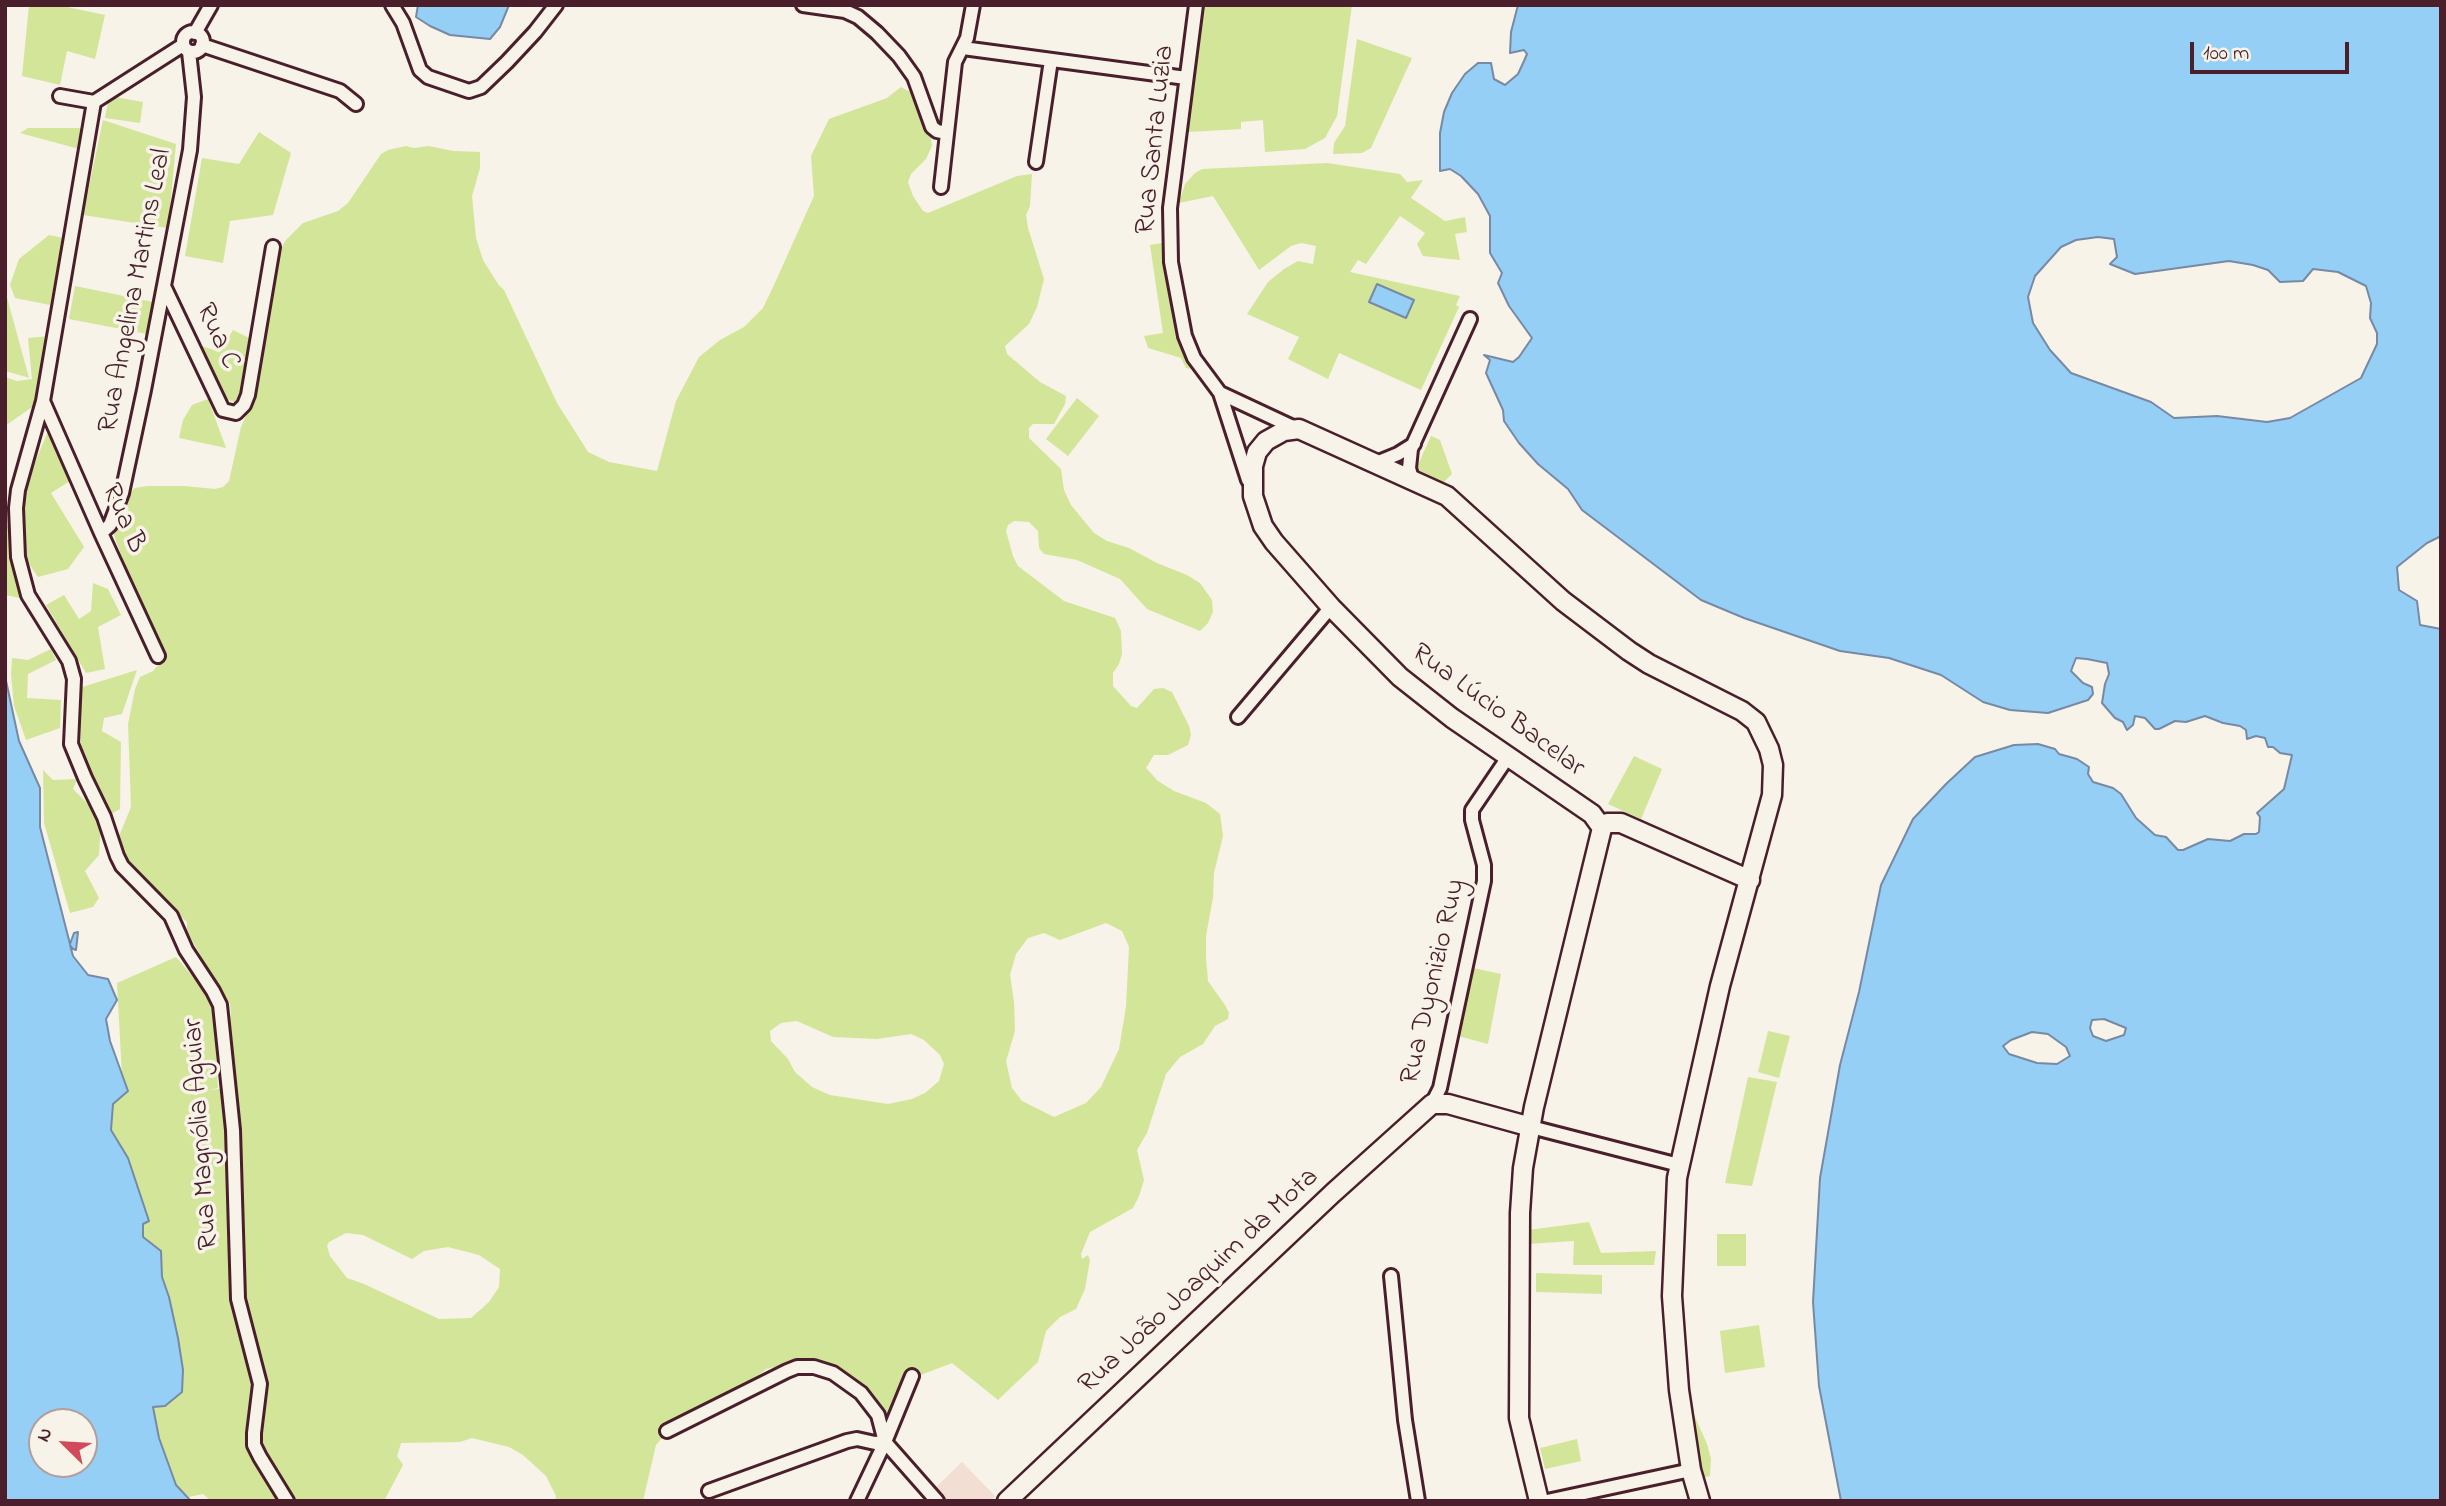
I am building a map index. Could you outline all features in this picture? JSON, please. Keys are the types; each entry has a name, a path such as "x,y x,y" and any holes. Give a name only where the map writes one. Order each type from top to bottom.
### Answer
{"street":[{"path":"60,96 94,102 186,48 198,51 199,39 211,5"},
{"path":"392,5 420,70 428,78 469,91 481,87 507,62 536,32 556,5"},
{"path":"803,5 845,11 858,17 877,33 914,77 932,127 947,133"},
{"path":"941,187 956,62 967,38 974,5"},
{"name":"Rua Santa Luzia","path":"1196,5 1170,208 1171,262 1177,299 1190,348 1194,358 1220,393"},
{"path":"199,39 340,91 356,104"},
{"name":"Rua Angelina Martins Leal","path":"101,533 110,525 122,493 193,124 194,97 186,48"},
{"path":"963,48 1186,78"},
{"path":"1036,162 1051,60"},
{"name":"Rua Magnólia Aguiar","path":"94,102 43,401 23,471 16,508 18,557 29,595 69,661 74,679 71,744 104,817 117,856 122,866 171,916 186,950 220,1005 233,1130 238,1299 260,1384 254,1445 287,1501"},
{"name":"Rua C","path":"164,285 223,410 236,413 244,405 248,395 273,247"},
{"path":"1412,479 1409,462 1414,443 1470,319"},
{"path":"1220,393 1453,500 1563,601 1629,651 1742,711 1756,722 1769,749 1772,796 1720,986 1679,1165 1672,1296 1679,1390 1700,1501"},
{"name":"Rua Lúcio Bacelar","path":"1220,393 1256,508 1268,534 1331,607 1400,677 1508,757 1592,814 1602,828"},
{"name":"Rua B","path":"43,401 158,656"},
{"path":"1253,496 1253,466 1261,447 1278,433 1299,429"},
{"path":"1376,463 1398,454 1414,443"},
{"path":"1237,717 1331,607"},
{"name":"Rua Dyonizio Ruy","path":"1432,1104 1440,1088 1484,881 1484,864 1472,820 1472,810 1508,757"},
{"path":"1539,1501 1520,1418 1520,1213 1523,1168 1602,828 1608,823 1621,822 1750,880"},
{"path":"1432,1104 1448,1104 1679,1165"},
{"name":"Rua João Joaquim da Mota","path":"1006,1501 1300,1224 1432,1104"},
{"path":"1391,1276 1405,1420 1418,1501"},
{"path":"667,1431 787,1371 805,1366 828,1370 861,1393 878,1415 885,1442 937,1501"},
{"path":"857,1501 912,1376"},
{"path":"709,1490 847,1441 858,1439 885,1442"},
{"path":"1546,1501 1692,1470"}],"shaded area":[{"path":"962,1462 995,1496 990,1501 943,1501 934,1489"}],"green space":[{"path":"29,5 58,5 105,15 95,59 67,51 60,85 22,76"},
{"path":"1204,5 1352,5 1337,116 1325,138 1305,149 1265,152 1263,120 1241,122 1241,129 1188,132"},
{"path":"1357,39 1412,58 1371,148 1362,153 1333,154 1334,143 1345,126"},
{"path":"901,87 914,94 916,104 930,129 932,146 926,159 911,174 908,182 923,211 928,213 1017,176 1032,174 1030,206 1026,215 1044,279 1037,307 1029,324 1005,346 1007,354 1040,382 1066,396 1065,404 1054,424 1033,424 1029,428 1029,438 1061,469 1064,490 1071,505 1094,533 1187,575 1200,583 1212,600 1213,612 1200,631 1147,609 1120,579 1077,560 1044,554 1039,548 1038,531 1029,522 1014,521 1008,525 1006,531 1018,566 1064,601 1115,618 1121,631 1122,654 1113,673 1113,686 1131,706 1137,708 1154,689 1163,688 1172,692 1189,726 1191,735 1188,745 1168,755 1154,755 1146,768 1158,781 1174,791 1206,803 1220,814 1223,836 1214,873 1206,957 1208,981 1225,1005 1229,1013 1228,1019 1215,1026 1203,1044 1180,1057 1166,1074 1147,1133 1137,1150 1144,1180 1133,1208 1090,1232 1081,1254 1082,1259 1088,1255 1090,1260 1085,1289 1076,1309 1060,1317 1046,1331 1038,1362 998,1400 952,1363 905,1381 888,1414 872,1393 833,1368 814,1361 801,1361 766,1369 739,1391 698,1410 682,1414 656,1445 643,1501 555,1501 556,1496 546,1476 523,1455 509,1447 472,1438 460,1442 401,1443 397,1456 403,1465 384,1501 211,1501 203,1494 189,1497 176,1485 159,1438 153,1406 183,1370 169,1297 162,1277 161,1252 143,1237 142,1224 149,1221 128,1158 111,1130 113,1104 123,1094 117,983 176,957 213,1000 218,1088 210,1090 219,1089 231,1079 233,1071 228,1040 231,1013 230,1004 221,993 187,931 187,922 124,864 117,841 131,807 128,724 135,689 140,677 153,671 159,664 162,652 130,580 114,535 114,526 128,495 135,488 147,486 215,489 223,487 229,481 241,427 251,404 260,334 273,292 280,251 285,241 303,223 338,211 348,203 381,154 406,146 480,152 480,168 472,196 476,238 483,260 504,290 557,403 588,452 609,462 657,471 676,401 699,357 720,340 744,327 763,308 814,196 811,156 829,119 887,98","holes":["1106,923 1122,931 1129,947 1126,1007 1119,1049 1101,1087 1086,1103 1054,1117 1022,1101 1012,1088 1006,1061 1015,1031 1010,975 1016,954 1028,938 1044,933 1060,940","797,1021 833,1037 877,1039 911,1034 924,1040 940,1055 944,1064 939,1081 925,1093 912,1099 888,1104 830,1095 812,1087 795,1072 788,1059 771,1041 770,1031 781,1023","346,1233 363,1235 412,1259 424,1251 448,1247 479,1255 500,1269 499,1287 489,1302 471,1318 439,1319 347,1278 330,1256 327,1246 329,1242"]},
{"path":"109,96 143,102 140,123 105,118"},
{"path":"103,120 176,144 168,228 83,215"},
{"path":"28,128 84,128 79,149 20,133"},
{"path":"259,132 291,153 273,215 230,221 223,263 185,256 202,158 239,164"},
{"path":"1327,163 1400,174 1407,182 1423,180 1411,198 1445,221 1465,217 1467,232 1455,234 1460,260 1423,256 1417,244 1425,233 1400,216 1366,264 1358,260 1350,272 1460,296 1456,305 1459,307 1421,390 1339,353 1328,379 1288,359 1299,337 1247,314 1268,282 1284,269 1298,261 1313,264 1316,246 1301,243 1291,246 1259,270 1213,196 1179,203 1185,184 1202,169"},
{"path":"49,235 63,238 50,305 15,298 10,285 19,259"},
{"path":"1162,243 1174,324 1191,369 1186,368 1181,358 1148,348 1144,336 1163,333 1150,245"},
{"path":"75,286 153,302 147,334 69,319"},
{"path":"5,290 29,378 5,371"},
{"path":"233,330 249,338 246,370 237,403 225,399 199,345 220,352"},
{"path":"50,336 35,405 5,426 5,377 17,381 32,379 28,338"},
{"path":"1077,398 1099,416 1068,456 1046,439"},
{"path":"208,399 226,448 179,438 183,420 192,405"},
{"path":"49,429 78,476 51,493 84,547 68,569 38,577 25,558 22,493"},
{"path":"1431,436 1440,440 1452,474 1443,483 1416,469"},
{"path":"5,522 9,527 20,598 5,595"},
{"path":"93,583 108,589 121,615 98,627 105,669 86,673 46,605 64,595 79,619 91,611"},
{"path":"51,649 56,660 28,674 27,698 61,700 60,728 26,740 14,706 12,658 28,660"},
{"path":"137,670 122,714 104,718 102,731 121,742 120,809 111,814 81,756 79,688"},
{"path":"1634,756 1662,769 1641,819 1608,804"},
{"path":"43,770 53,780 77,779 73,789 89,805 101,824 99,855 85,871 99,898 93,907 70,913 44,823"},
{"path":"1473,968 1501,974 1488,1044 1458,1036"},
{"path":"1768,1031 1790,1036 1779,1078 1758,1072"},
{"path":"1748,1077 1777,1082 1752,1186 1725,1183"},
{"path":"1589,1222 1601,1253 1656,1251 1654,1265 1573,1265 1574,1241 1528,1244 1528,1230"},
{"path":"1717,1234 1746,1234 1746,1266 1717,1266"},
{"path":"1536,1273 1602,1275 1602,1294 1536,1292"},
{"path":"1759,1325 1765,1367 1725,1373 1720,1331"},
{"path":"1690,1377 1688,1393 1691,1408 1711,1459 1710,1476 1700,1478 1687,1386"},
{"path":"1577,1439 1581,1461 1545,1469 1540,1448"}],"water":[{"path":"418,5 509,5 500,27 490,39 450,35 430,26 416,17"},
{"path":"1518,5 2441,5 2441,536 2427,543 2397,567 2399,590 2417,601 2420,625 2441,629 2441,1501 1841,1501 1819,1386 1813,1302 1820,1178 1840,1065 1859,992 1881,885 1913,819 1975,757 2014,745 2038,744 2055,749 2059,754 2077,759 2089,767 2088,774 2093,782 2113,788 2121,794 2136,818 2155,835 2166,837 2178,850 2183,850 2208,839 2230,841 2244,834 2259,832 2260,817 2257,813 2284,789 2292,755 2268,747 2265,738 2256,736 2247,739 2246,730 2240,726 2205,716 2186,722 2175,721 2155,729 2145,718 2135,716 2133,725 2127,730 2123,722 2115,718 2102,703 2109,674 2107,663 2087,659 2076,658 2071,671 2083,683 2092,687 2093,694 2088,700 2048,713 2010,710 1983,702 1941,675 1889,658 1840,651 1701,600 1582,510 1568,489 1538,464 1504,421 1503,410 1486,373 1490,360 1484,355 1513,362 1532,338 1509,306 1498,283 1502,273 1490,253 1490,216 1478,194 1461,176 1450,169 1440,171 1440,133 1444,112 1452,93 1465,74 1478,63 1491,63 1494,79 1505,85 1518,74 1527,54 1524,50 1510,53 1511,32","holes":["2098,237 2114,239 2117,257 2110,264 2135,274 2229,261 2268,270 2280,282 2303,281 2313,269 2338,272 2366,286 2377,344 2361,378 2290,418 2267,422 2217,416 2174,418 2151,402 2071,373 2050,350 2033,323 2028,297 2035,276 2061,247 2076,240","2104,1019 2126,1028 2124,1035 2106,1041 2093,1036 2090,1028 2092,1020","2032,1032 2048,1034 2066,1047 2070,1056 2057,1064 2037,1063 2009,1054 2003,1046"]},
{"path":"1377,284 1414,300 1406,318 1369,302"},
{"path":"5,676 19,741 40,788 40,827 70,944 74,933 78,932 76,950 70,945 73,956 88,975 108,979 117,1000 106,1019 110,1041 128,1091 113,1104 111,1130 128,1158 149,1221 143,1224 143,1237 161,1251 162,1277 169,1297 183,1370 182,1392 165,1406 153,1407 159,1438 176,1485 191,1501 5,1501"}]}
